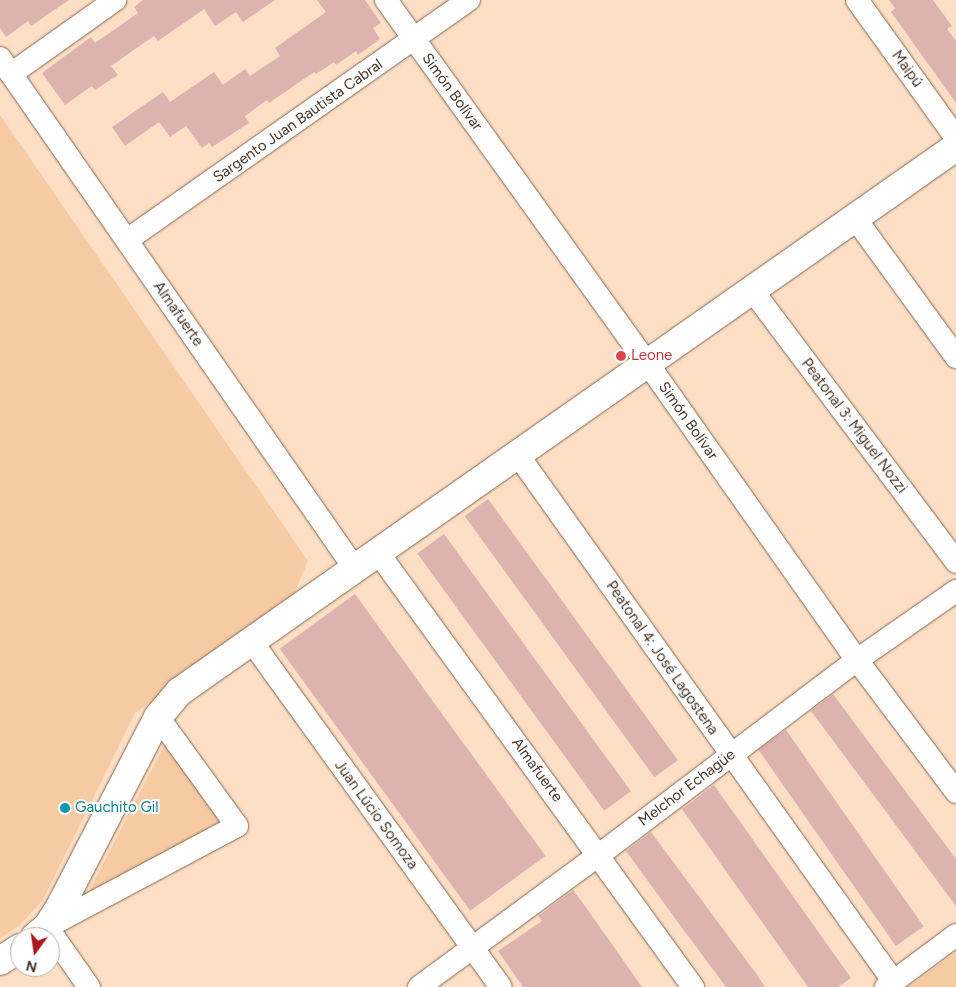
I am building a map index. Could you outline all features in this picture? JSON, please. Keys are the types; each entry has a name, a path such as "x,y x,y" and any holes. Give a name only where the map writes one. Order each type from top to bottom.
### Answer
{"main road":[{"path":"45,927 60,907 158,718 169,702 186,687 379,554 956,147"}],"street":[{"path":"6,66 115,0"},
{"name":"Simón Bolívar","path":"386,0 648,364 857,660 956,792"},
{"name":"Sargento Juan Bautista Cabral","path":"127,240 469,0"},
{"name":"Maipú","path":"857,0 956,138"},
{"name":"Almafuerte","path":"6,66 355,569"},
{"path":"855,218 956,357"},
{"name":"Peatonal 3: Miguel Nozzi","path":"752,290 956,562"},
{"name":"Peatonal 4: José Lagostena","path":"518,455 731,755 890,984"},
{"name":"Almafuerte","path":"379,554 693,987"},
{"name":"Melchor Echagüe","path":"419,987 599,855 857,660 956,591"},
{"name":"Juan Lúcio Somoza","path":"252,642 501,987"},
{"path":"50,927 237,826 158,718"},
{"path":"890,984 956,935"},
{"path":"60,954 89,987"}],"shaded area":[{"path":"0,115 308,561 293,596 135,713 43,900 19,926 10,927 10,932 0,938"},
{"path":"165,744 223,821 76,916"},
{"path":"956,952 956,987 908,987"}],"building":[{"path":"0,0 69,0 31,26 28,21 6,37 0,28"},
{"path":"143,0 275,0 243,22 236,12 215,26 204,9 158,41 154,36 111,66 118,75 95,90 92,86 65,105 42,73 91,37 95,43 138,13 134,7"},
{"path":"317,0 365,0 381,23 373,28 380,39 358,55 356,51 336,65 334,62 316,74 314,72 269,103 267,100 245,116 249,123 212,147 209,143 202,148 186,126 170,137 159,122 125,146 112,127 163,92 170,102 214,72 223,85 245,69 250,76 280,56 275,48 326,12"},
{"path":"889,0 933,0 952,26 947,29 956,41 956,103 891,12 895,8"},
{"path":"488,499 678,760 654,777 465,516"},
{"path":"444,534 631,791 604,811 417,553"},
{"path":"355,594 545,856 470,911 280,649"},
{"path":"833,694 956,859 956,906 811,711"},
{"path":"786,730 924,927 896,946 758,750"},
{"path":"714,785 851,978 838,987 808,987 682,809"},
{"path":"651,832 765,987 726,987 677,921 626,851"},
{"path":"573,890 642,987 523,987 498,951 542,921 538,916"}],"place":[{"name":"Leone","path":"621,356"},
{"name":"Gauchito Gil","path":"65,808"}]}
